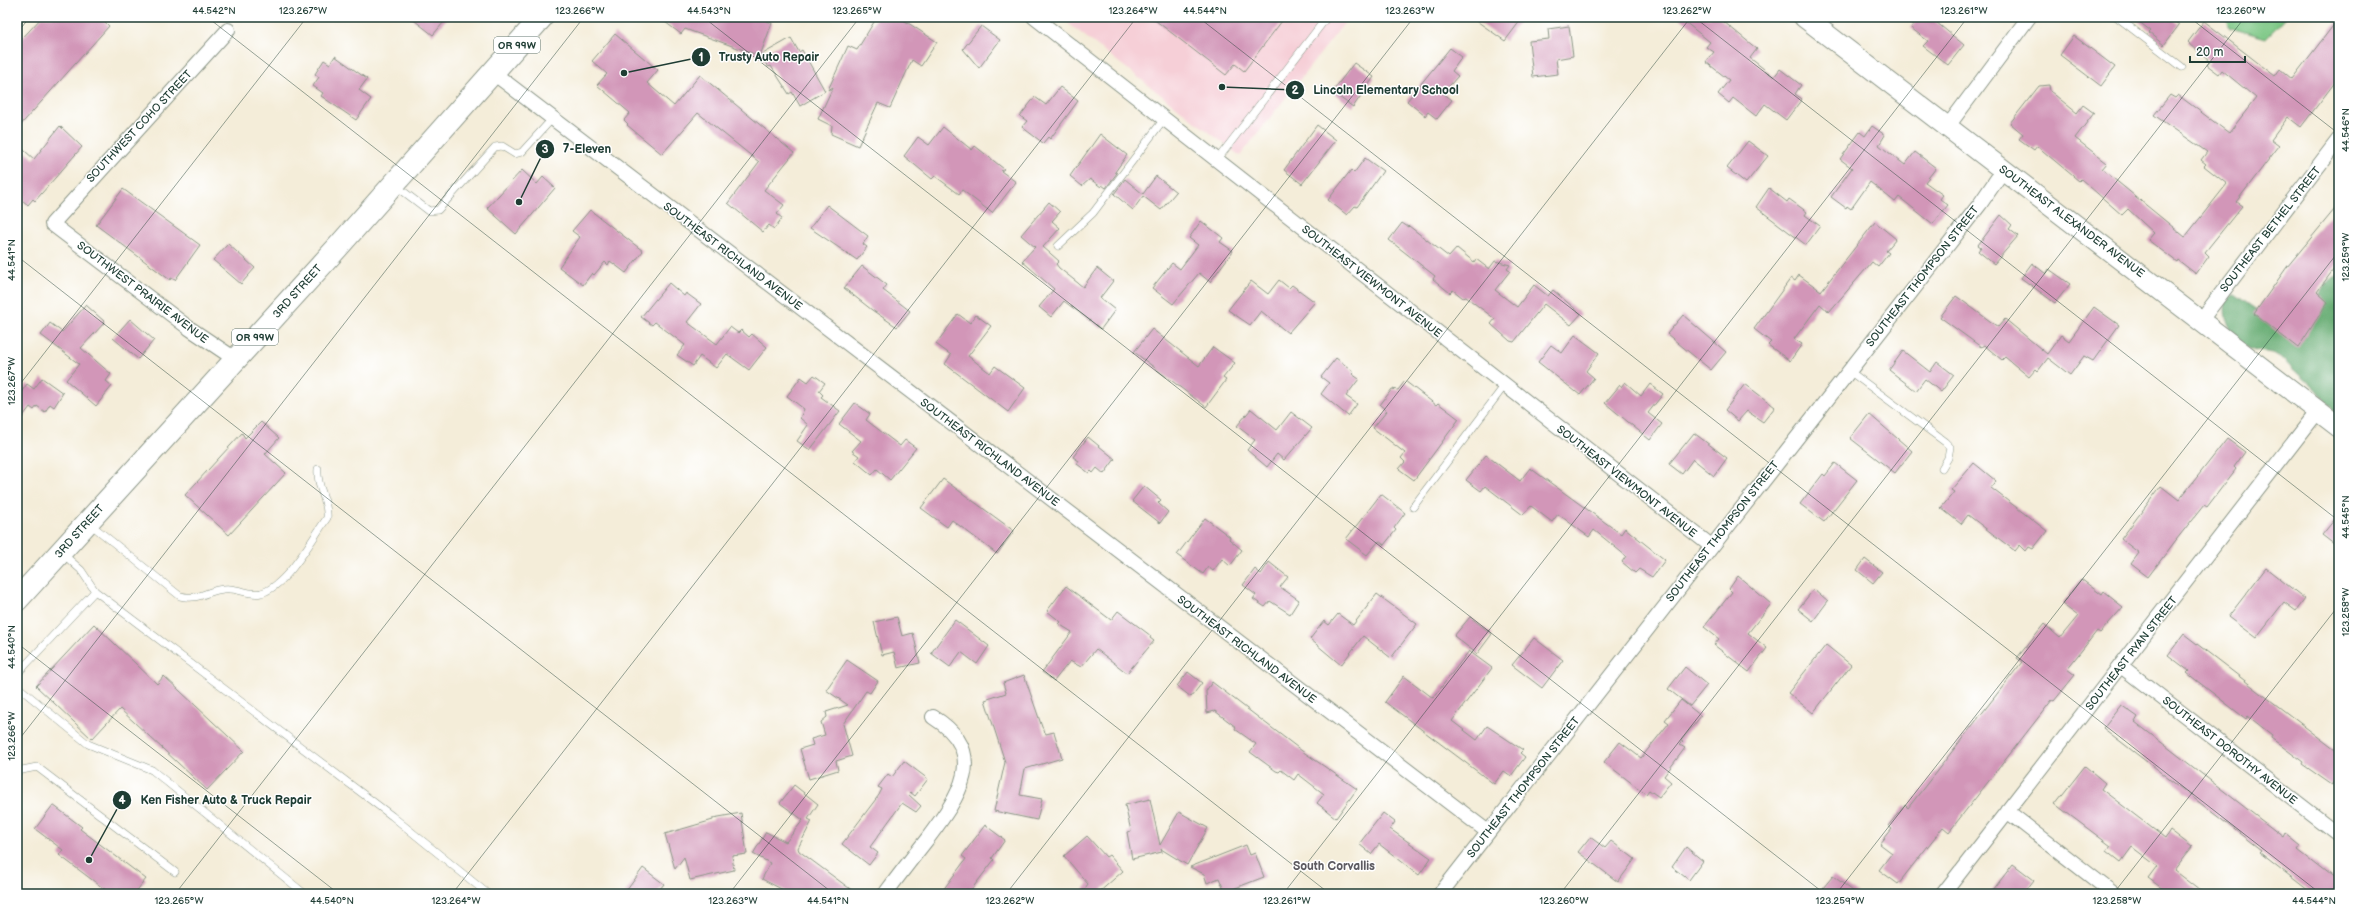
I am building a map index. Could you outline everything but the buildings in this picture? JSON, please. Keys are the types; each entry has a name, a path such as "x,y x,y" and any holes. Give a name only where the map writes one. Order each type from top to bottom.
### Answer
{"highway":[{"name":"3RD STREET","path":"17,600 542,17"}],"street":[{"name":"SOUTHEAST VIEWMONT AVENUE","path":"1034,17 1710,545"},
{"name":"SOUTHEAST ALEXANDER AVENUE","path":"1804,17 2339,427"},
{"path":"1948,126 2029,17"},
{"name":"SOUTHWEST COHO STREET","path":"52,224 228,30"},
{"name":"SOUTHEAST RICHLAND AVENUE","path":"492,72 1488,832"},
{"name":"SOUTHEAST BETHEL STREET","path":"2201,320 2339,139"},
{"name":"SOUTHEAST THOMPSON STREET","path":"1440,894 1710,545 1980,204 2004,169"},
{"name":"SOUTHWEST PRAIRIE AVENUE","path":"52,224 188,328 235,359"},
{"name":"SOUTHEAST RYAN STREET","path":"1943,894 2318,411"},
{"name":"SOUTHEAST DOROTHY AVENUE","path":"2121,666 2339,835"},
{"path":"885,894 944,816 959,793 963,781 964,762 960,744 952,732 933,717"},
{"path":"2007,811 2114,894"}],"lane":[{"path":"1217,160 1327,17"},
{"path":"2117,17 2182,67"},
{"path":"393,184 429,211 438,210 495,146 502,146 515,154 522,152 552,118"},
{"path":"1058,246 1093,213 1164,119"},
{"path":"1848,370 1950,447 1948,458 1942,468"},
{"path":"1414,507 1505,385"},
{"path":"87,522 180,596 190,598 231,588 249,593 260,593 271,588 287,574 327,518 328,512 317,480 318,468"},
{"path":"61,552 81,570 96,591 392,816 488,894"},
{"path":"17,674 96,591"},
{"path":"17,686 88,744 152,770 305,894"},
{"path":"17,771 37,767 175,872"}],"shaded area":[{"path":"1060,17 1349,17 1240,156"}],"green space":[{"path":"2222,17 2286,17 2266,38 2231,28"},
{"path":"2339,275 2339,416 2324,398 2280,357 2272,353 2250,349 2238,340 2233,335 2227,321 2225,307 2226,300 2235,294 2262,313 2317,297 2331,279"}],"place":[{"name":"Trusty Auto Repair","path":"624,73"},
{"name":"Lincoln Elementary School","path":"1222,87"},
{"name":"7-Eleven","path":"519,202"},
{"name":"Ken Fisher Auto & Truck Repair","path":"89,860"}],"district":[{"name":"South Corvallis","path":"1334,866"}]}
